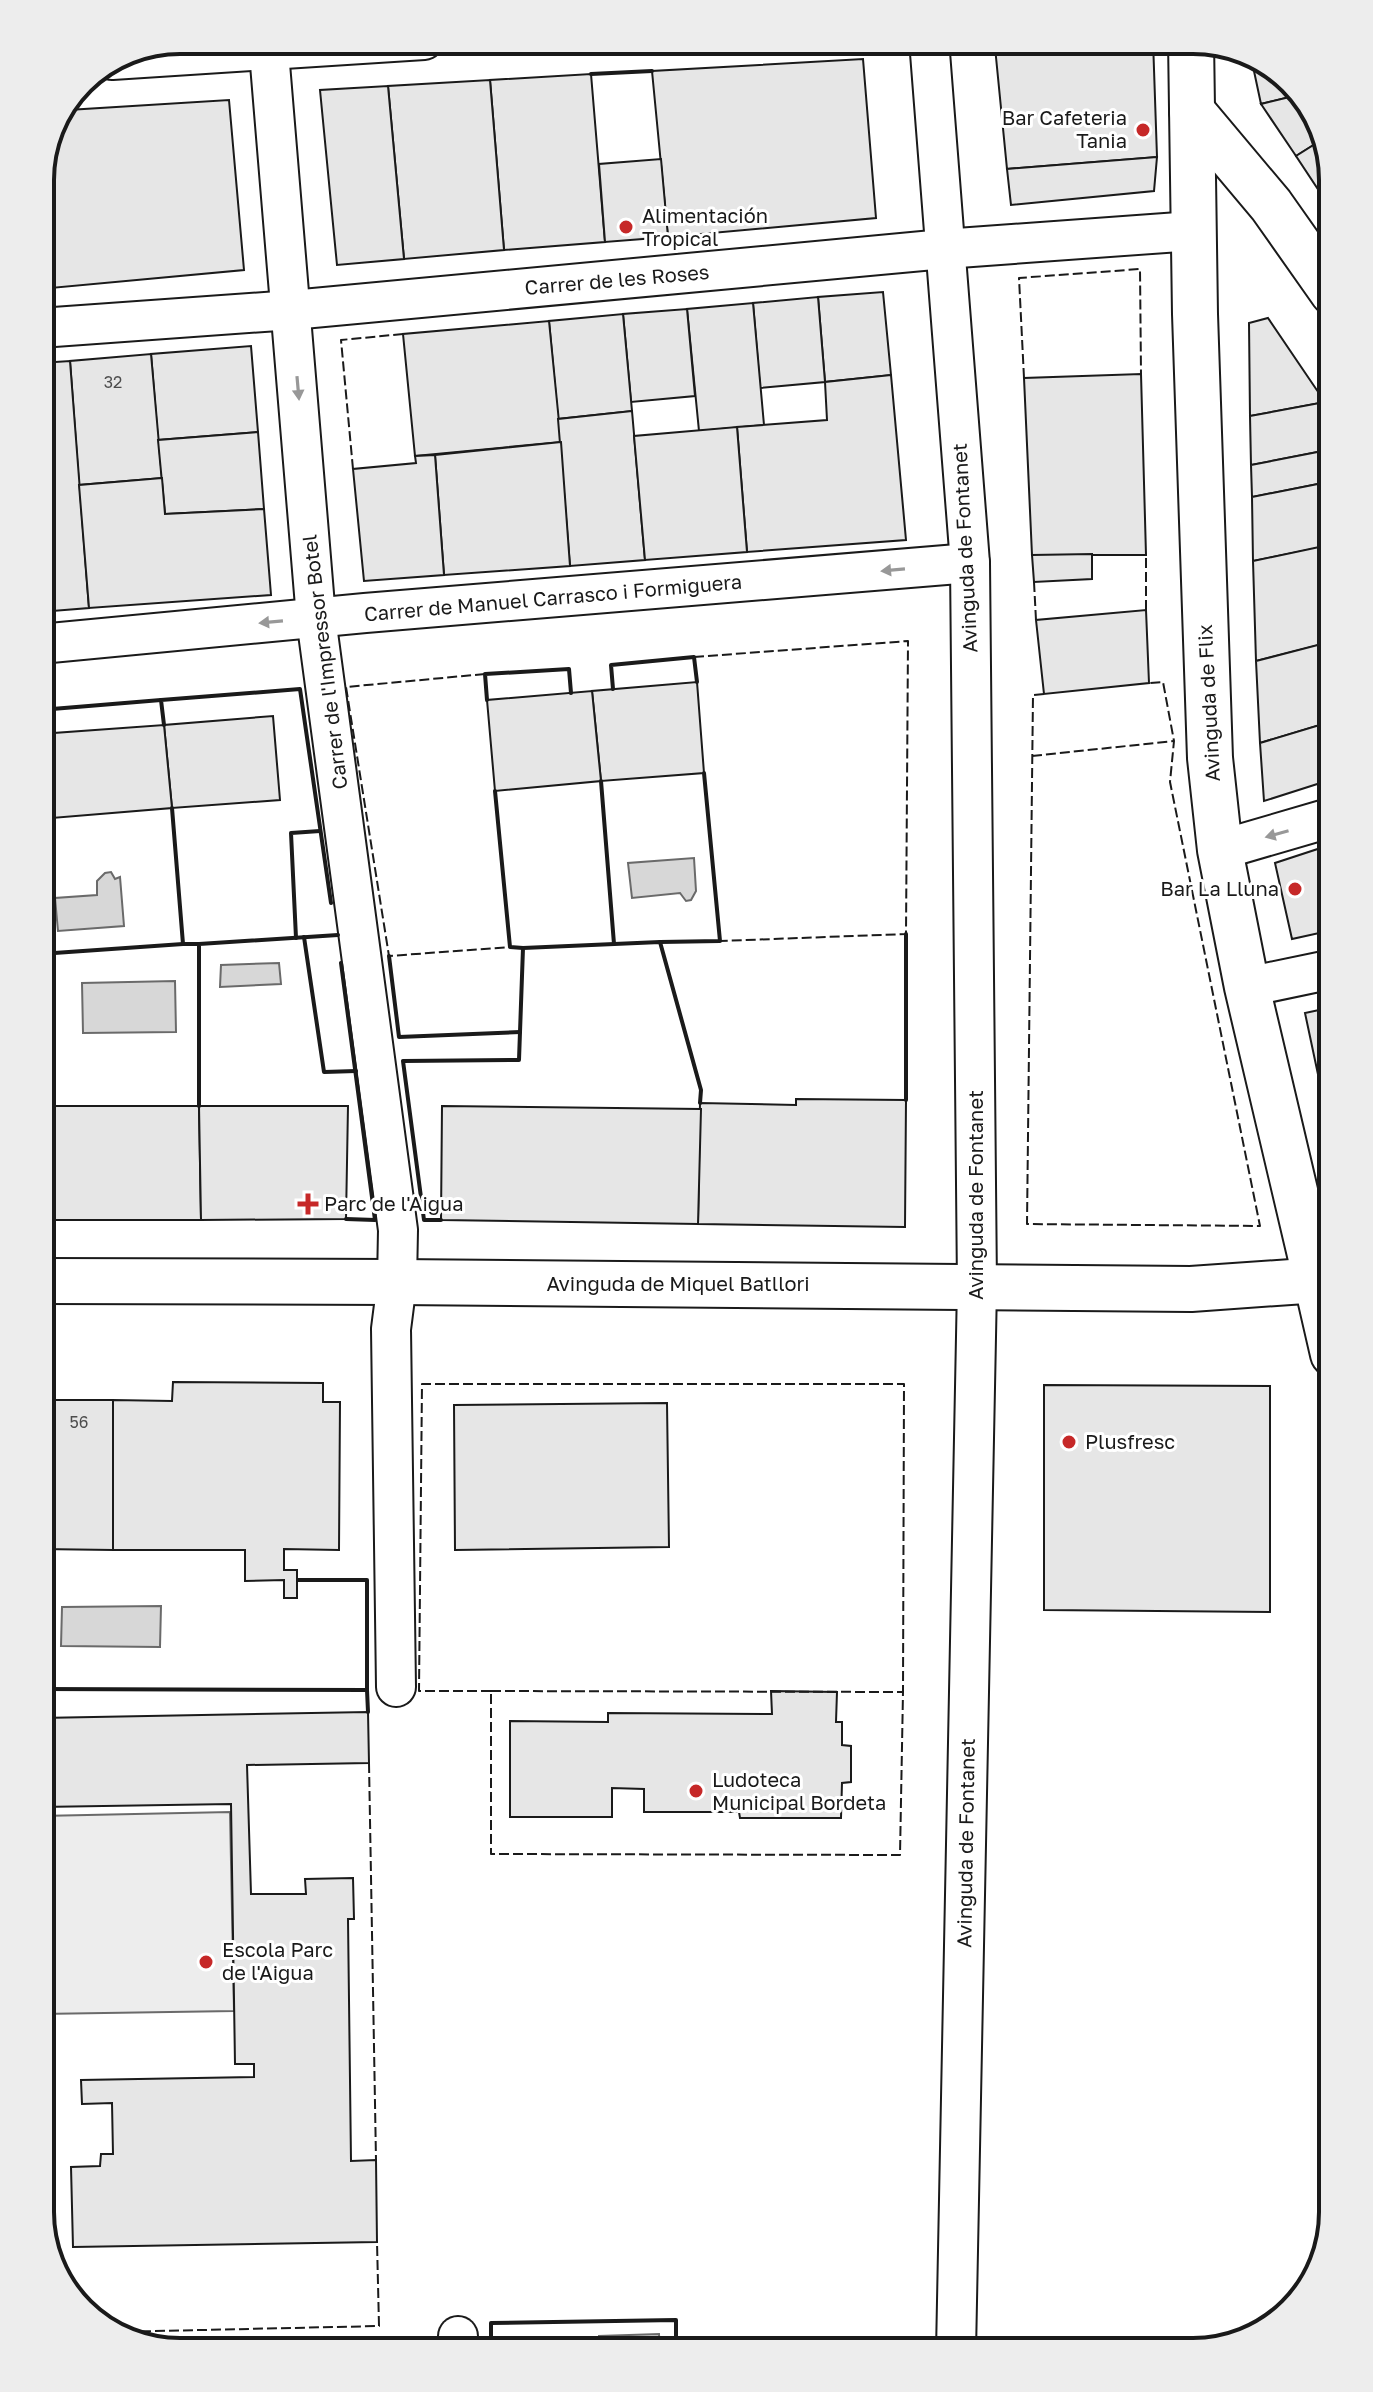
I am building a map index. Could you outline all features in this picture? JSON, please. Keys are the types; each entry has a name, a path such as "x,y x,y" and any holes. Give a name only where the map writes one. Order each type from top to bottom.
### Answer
{"main road":[{"name":"Avinguda de Flix","path":"1191,54 1193,231 1210,758 1220,850 1247,987 1319,1261"},
{"path":"1192,111 1271,205 1319,273"},
{"name":"Avinguda de Miquel Batllori","path":"54,1281 1191,1289 1319,1280"}],"street":[{"name":"Carrer de l'Impressor Botel","path":"269,54 316,618 398,1230 397,1282 391,1329 396,1687"},
{"name":"Avinguda de Fontanet","path":"930,54 970,563 977,1286 956,2338"},
{"name":"Carrer de les Roses","path":"54,327 292,310 944,249 1193,231"},
{"name":"Carrer de Manuel Carrasco i Formiguera","path":"54,643 970,563"},
{"path":"1220,850 1319,821"},
{"path":"1247,987 1319,972"}],"shaded area":[{"path":"694,858 696,891 691,900 686,901 680,893 632,898 628,863"},
{"path":"111,872 115,879 120,877 124,926 58,931 55,898 97,895 97,881 105,873"},
{"path":"279,963 281,984 220,987 221,965"},
{"path":"175,981 176,1032 83,1033 82,983"},
{"path":"161,1606 160,1647 61,1646 62,1607"},
{"path":"230,1812 234,2011 54,2014 54,1816"},
{"path":"659,2334 659,2338 599,2338"}],"building":[{"path":"996,54 1153,54 1157,157 1007,169"},
{"path":"863,59 876,218 668,237 652,71"},
{"path":"1254,70 1288,97 1261,104"},
{"path":"591,74 605,242 504,250 490,80"},
{"path":"490,80 504,250 404,259 388,86"},
{"path":"388,86 404,259 337,265 320,90"},
{"path":"1288,97 1298,110 1314,145 1296,156 1261,104"},
{"path":"229,100 244,270 54,288 54,172 58,148 76,109"},
{"path":"1314,145 1319,191 1296,156"},
{"path":"1157,157 1154,191 1011,205 1007,169"},
{"path":"661,159 668,237 605,242 599,164"},
{"path":"883,292 891,375 825,382 818,297"},
{"path":"818,297 825,382 760,388 753,303"},
{"path":"753,303 764,425 699,431 687,309"},
{"path":"687,309 695,396 631,402 623,314"},
{"path":"623,314 632,411 558,419 549,321"},
{"path":"1268,318 1319,393 1319,403 1250,416 1249,323"},
{"path":"549,321 561,442 415,456 403,334"},
{"path":"251,346 258,432 158,440 151,354"},
{"path":"151,354 162,478 79,485 70,361"},
{"path":"70,361 89,608 54,611 54,362"},
{"path":"1141,374 1146,555 1032,555 1024,378"},
{"path":"891,375 906,540 747,552 737,427 827,420 825,382"},
{"path":"1319,403 1319,452 1251,465 1250,416"},
{"path":"632,411 645,560 570,566 558,419"},
{"path":"737,427 747,552 645,560 634,436"},
{"path":"258,432 264,509 165,514 158,440"},
{"path":"561,442 570,566 444,575 435,455"},
{"path":"1319,452 1319,484 1252,497 1251,465"},
{"path":"435,455 444,575 364,581 353,469 416,463 415,456"},
{"path":"162,478 165,514 264,509 271,595 89,608 79,485"},
{"path":"1319,484 1319,548 1253,561 1252,497"},
{"path":"1319,547 1319,645 1256,661 1253,561"},
{"path":"1092,554 1092,579 1034,582 1032,555"},
{"path":"1146,610 1149,683 1044,694 1036,620"},
{"path":"1319,645 1319,725 1260,743 1256,661"},
{"path":"697,682 704,773 601,781 592,691"},
{"path":"592,691 601,781 495,791 487,700"},
{"path":"273,716 280,800 172,808 164,725"},
{"path":"164,725 172,808 54,818 54,733"},
{"path":"1319,725 1319,783 1264,801 1260,743"},
{"path":"1319,849 1319,933 1292,939 1275,863"},
{"path":"1319,1010 1319,1079 1305,1013"},
{"path":"796,1099 906,1100 905,1227 698,1224 700,1103 796,1105"},
{"path":"54,1106 199,1106 201,1220 54,1220"},
{"path":"199,1106 348,1106 346,1219 201,1220"},
{"path":"442,1106 701,1109 698,1224 441,1220"},
{"path":"173,1382 323,1383 323,1402 340,1402 339,1550 284,1549 284,1570 297,1570 297,1598 284,1598 284,1580 245,1581 245,1550 113,1550 113,1400 172,1401"},
{"path":"1044,1385 1270,1386 1270,1612 1044,1610"},
{"path":"54,1400 113,1400 113,1550 54,1549"},
{"path":"667,1403 669,1547 455,1550 454,1405"},
{"path":"771,1691 837,1692 836,1722 842,1722 842,1745 851,1746 851,1782 842,1783 841,1818 740,1818 739,1812 644,1812 644,1789 612,1788 612,1817 510,1817 510,1721 608,1722 608,1713 772,1714"},
{"path":"368,1712 369,1763 247,1765 251,1894 306,1894 305,1879 353,1878 354,1919 348,1919 351,2161 376,2160 377,2242 73,2247 71,2167 100,2166 101,2154 113,2154 112,2103 82,2104 81,2080 254,2077 254,2064 235,2064 231,1804 54,1807 54,1718"}],"fence":[{"path":"1024,378 1019,278 1140,269 1141,374"},
{"path":"353,469 341,340 403,334"},
{"path":"1146,555 1146,610"},
{"path":"1034,582 1036,620"},
{"path":"694,657 908,641 906,934 720,941"},
{"path":"485,674 346,687 389,956 510,947"},
{"path":"1044,694 1033,695 1027,1224 1260,1226 1170,782 1174,741 1163,682 1149,683"},
{"path":"1032,756 1174,741"},
{"path":"491,1691 419,1691 422,1384 904,1384 903,1692"},
{"path":"491,1691 903,1692 900,1855 491,1854 491,1691"},
{"path":"369,1763 376,2160"},
{"path":"141,2331 379,2326 377,2242"}],"wall":[{"path":"591,74 652,71"},
{"path":"613,689 611,665 694,657 697,682"},
{"path":"487,700 485,674 569,669 571,693"},
{"path":"164,725 161,700 300,689 331,903"},
{"path":"54,709 161,700"},
{"path":"660,942 720,941 704,773"},
{"path":"601,781 614,944"},
{"path":"495,791 510,947 523,948"},
{"path":"172,808 183,944 199,944"},
{"path":"296,938 291,833 320,831"},
{"path":"906,934 906,1100"},
{"path":"199,1106 199,944 338,935"},
{"path":"304,937 324,1072 356,1071"},
{"path":"441,1220 424,1220 403,1061 519,1060 523,948 660,942 701,1090 700,1103"},
{"path":"54,953 183,944"},
{"path":"389,956 399,1037 520,1032"},
{"path":"341,963 375,1220 346,1219"},
{"path":"298,1580 367,1580 367,1690"},
{"path":"54,1689 367,1690 368,1712"},
{"path":"491,2338 491,2323 676,2320 676,2338"}],"place":[{"name":"Bar Cafeteria Tania","path":"1143,130"},
{"name":"Alimentación Tropical","path":"626,227"},
{"name":"Bar La Lluna","path":"1295,889"},
{"name":"Parc de l'Aigua","path":"308,1204"},
{"name":"Plusfresc","path":"1069,1442"},
{"name":"Ludoteca Municipal Bordeta","path":"696,1791"},
{"name":"Escola Parc de l'Aigua","path":"206,1962"}]}
